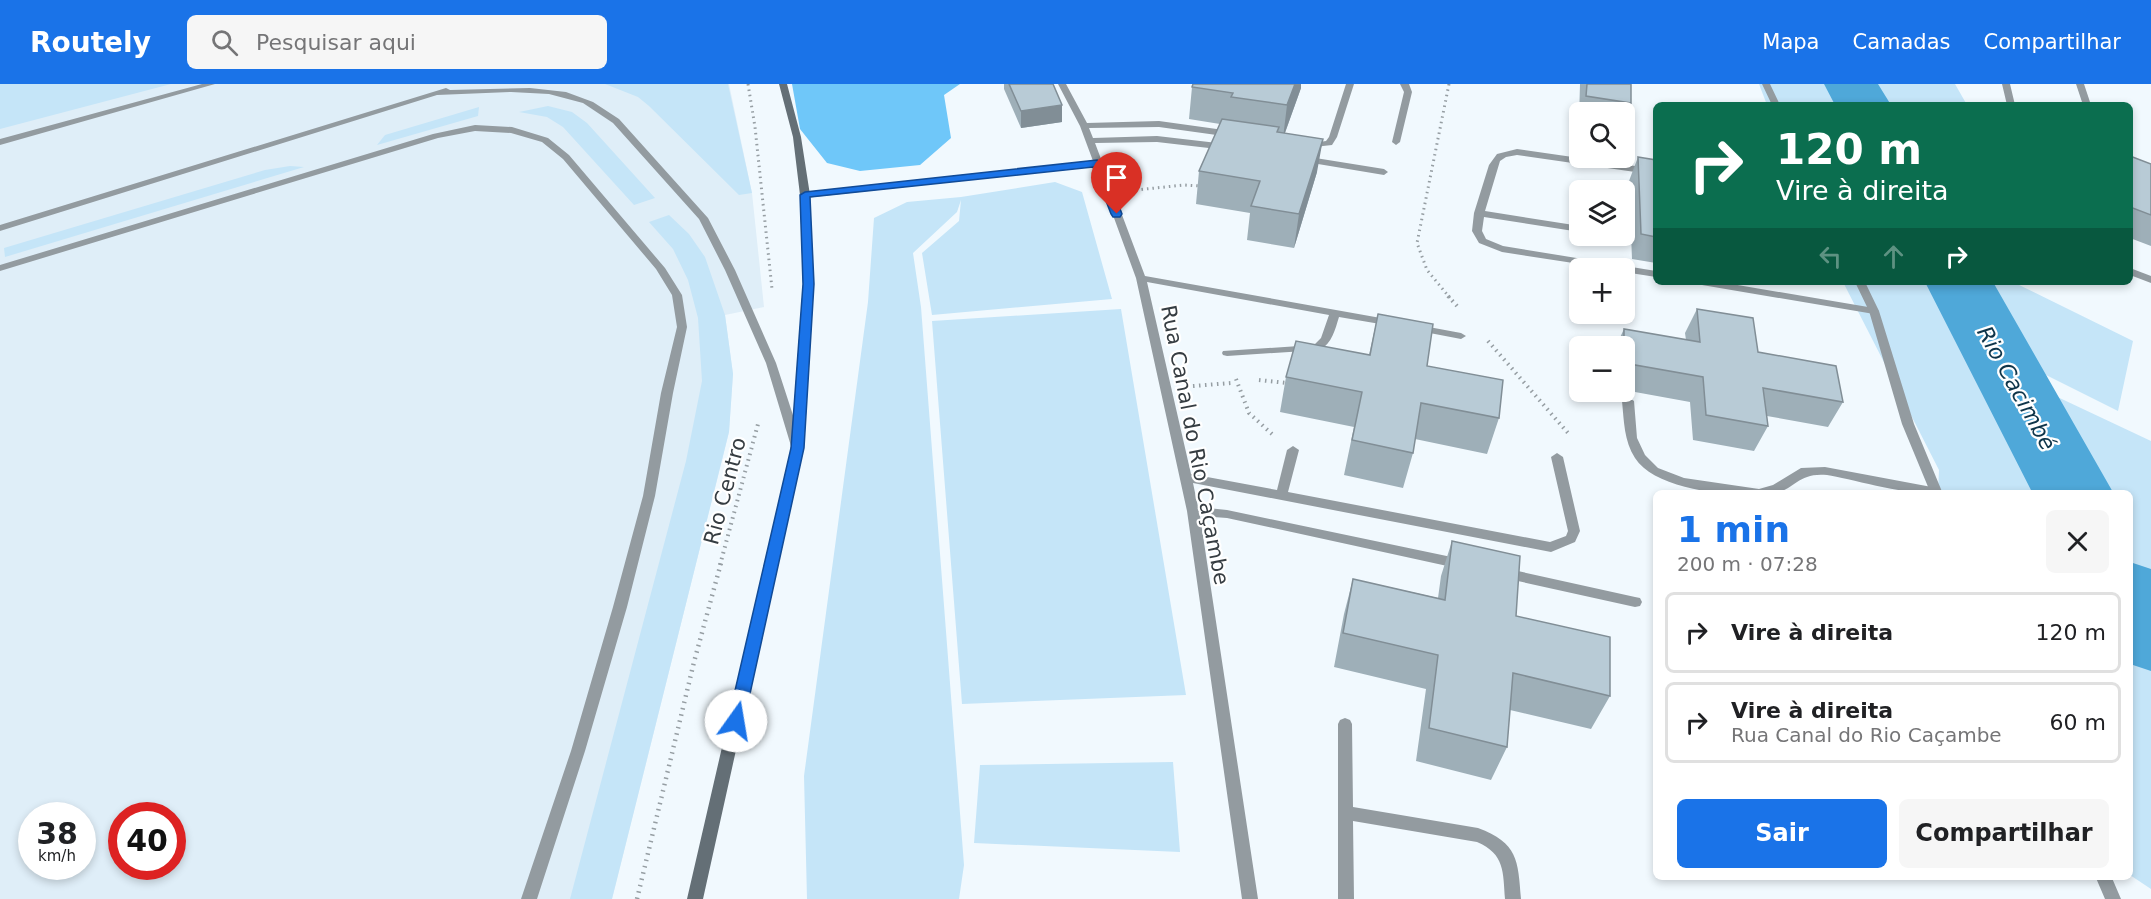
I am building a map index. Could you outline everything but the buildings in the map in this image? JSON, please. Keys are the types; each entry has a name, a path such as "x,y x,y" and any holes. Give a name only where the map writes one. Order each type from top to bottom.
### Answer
{"street":[{"path":"0,142 211,84"},
{"path":"0,228 464,84"},
{"path":"695,899 797,448 808,284 805,195 797,137 783,84"},
{"name":"Rua Canal do Rio Caçambe","path":"1062,84 1084,126 1141,278 1193,510 1250,899"},
{"path":"1303,146 1329,142 1333,137 1350,84"},
{"path":"1396,142 1408,92 1404,84"},
{"path":"1766,84 1775,102"},
{"path":"2006,84 2010,102"},
{"path":"2080,84 2086,102"},
{"path":"438,93 506,90 550,92 579,98 602,109 616,121 704,218 771,363 797,448"},
{"path":"1084,126 1159,124 1245,136"},
{"path":"0,268 436,136 475,128 512,130 545,140 566,157 660,268 676,295 682,327 667,393 649,496 582,740 530,899"},
{"path":"1089,141 1156,139 1238,148"},
{"path":"1569,259 1486,244 1478,239 1476,232 1479,213 1496,160 1504,154 1533,154 1653,172"},
{"path":"1294,158 1384,172"},
{"path":"805,195 1097,163"},
{"path":"1479,213 1569,227"},
{"path":"1635,271 1653,274"},
{"path":"2133,272 2151,280"},
{"path":"1141,278 1461,336"},
{"path":"1720,285 1874,310"},
{"path":"1862,285 1874,310 1908,424 1936,490"},
{"path":"1227,353 1316,348 1326,341 1335,312"},
{"path":"1628,402 1631,438 1640,456 1654,471 1682,482 1738,490"},
{"path":"1282,494 1293,450"},
{"path":"1185,477 1551,547 1571,539 1574,531 1557,457"},
{"path":"1770,490 1778,488 1805,471 1826,471 1922,490"},
{"path":"1193,510 1227,514 1472,567"},
{"path":"1495,572 1635,602"},
{"path":"1345,724 1346,899"},
{"path":"1346,813 1478,835 1494,840 1504,850 1510,864 1513,899"},
{"path":"2105,880 2113,899"}],"path":[{"path":"748,84 755,127 773,299"},
{"path":"1449,84 1417,243 1419,257 1427,272 1464,315"},
{"path":"1140,190 1184,185 1203,187"},
{"path":"1487,340 1570,435"},
{"path":"1227,353 1249,413 1293,450"},
{"path":"1255,380 1288,384"},
{"path":"1207,384 1246,381"},
{"name":"Rio Centro","path":"637,899 694,662 760,415"}],"shaded area":[{"path":"0,84 729,84 752,193 764,307 725,315 733,374 729,432 612,899 0,899"},
{"path":"0,84 171,84 0,129"},
{"path":"605,84 728,84 752,193 739,195 649,106 638,97"},
{"path":"792,84 960,84 944,95 951,138 920,165 860,171 827,163 800,129"},
{"path":"1759,84 1955,84 1965,102 1766,102"},
{"path":"548,106 572,112 587,123 655,198 634,205 563,127 547,117 519,112"},
{"path":"479,107 478,116 377,145 385,135"},
{"path":"290,166 304,167 5,257 4,248 265,170"},
{"path":"1055,182 1082,192 1112,299 932,315 922,253 959,221 961,200 957,212 913,253 921,307 964,865 959,899 807,899 804,776 868,302 874,218 907,202 961,197"},
{"path":"669,215 689,234 705,257 725,315 733,374 729,432 612,899 570,899 686,461 702,381 698,318 688,280 673,249 649,222"},
{"path":"1845,285 1975,285 2032,385 2151,441 2151,889 2133,877 2133,490 1938,490 1939,470"},
{"path":"1993,285 2019,285 2133,341 2118,411 2040,372"},
{"path":"1121,309 1186,695 962,704 932,321"},
{"path":"1173,762 1180,852 974,843 980,765"}],"waterway":[{"name":"Rio Cacimbé","path":"1851,84 1861,102"},
{"name":"Rio Cacimbé","path":"1961,285 2072,490"},
{"name":"Rio Cacimbé","path":"2133,602 2151,635"}],"route":[{"path":"736,721 797,448 808,284 805,195 1097,163 1117,214"}]}
